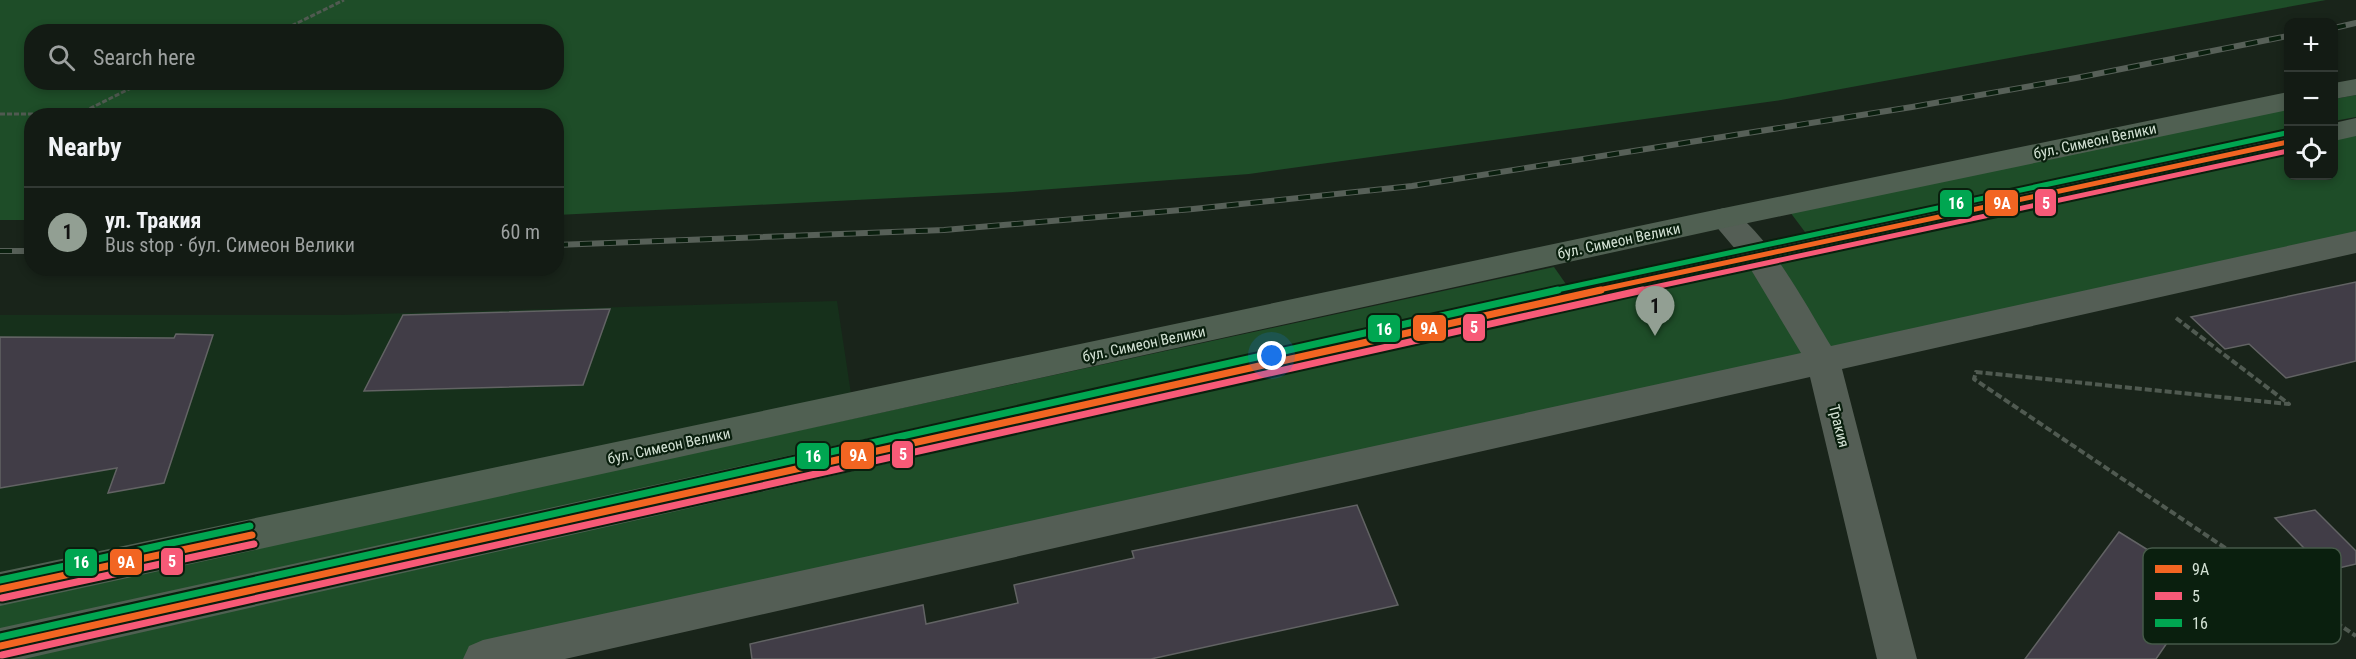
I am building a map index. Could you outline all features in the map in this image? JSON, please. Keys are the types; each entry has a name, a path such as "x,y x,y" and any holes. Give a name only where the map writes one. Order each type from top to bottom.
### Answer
{"main road":[{"path":"2338,90 2356,87"},
{"name":"бул. Симеон Велики","path":"0,589 1724,218 2284,102"},
{"path":"2338,131 2356,128"},
{"path":"0,646 1758,255 2284,143"}],"street":[{"name":"Тракия","path":"1724,218 1758,255 1823,361 1897,659"},
{"path":"483,659 2356,242"}],"path":[{"path":"295,24 344,0"},
{"path":"93,108 128,90"},
{"path":"0,114 24,114"},
{"path":"2139,290 2289,404 1976,372 1974,379 2225,548"},
{"path":"2341,626 2356,636"}],"shaded area":[{"path":"0,0 2326,0 1781,100 1249,174 1013,192 564,215 564,108 24,108 24,220 0,220"},
{"path":"2356,95 2356,117 2338,120 2338,98"},
{"path":"2284,110 2284,132 1805,232 1790,212"},
{"path":"2356,127 2356,242 483,659 0,659 0,646 1758,255 2284,143 2284,180 2338,180 2338,131"},
{"path":"1554,267 1568,287 0,629 0,603"},
{"path":"837,301 853,407 0,589 0,315 340,315"}],"building":[{"path":"2356,282 2356,361 2286,378 2249,344 2225,349 2191,317"},
{"path":"610,309 583,385 364,391 403,315"},
{"path":"176,334 213,335 164,483 108,493 117,468 0,488 0,337 174,338"},
{"path":"1357,505 1398,605 1151,659 752,659 750,644 923,605 926,624 1018,603 1014,585 1134,558 1132,551"},
{"path":"2315,510 2356,551 2356,564 2341,568 2341,548 2304,548 2275,518"},
{"path":"2119,532 2145,548 2143,644 2166,644 2156,659 2025,659"}],"railway":[{"path":"2338,27 2356,23"},
{"path":"564,245 944,230 1193,209 1412,186 1912,107 2076,78 2284,37"},
{"path":"0,251 24,251"}],"transit line":[{"name":"16","path":"0,637 1756,246 2284,133"},
{"name":"9А","path":"0,646 1758,255 2284,143"},
{"name":"5","path":"2,655 1760,264 2284,152"},
{"name":"16","path":"0,580 250,526"},
{"name":"9А","path":"0,589 252,535"},
{"name":"5","path":"2,598 254,544"}],"place":[{"name":"ул. Тракия","path":"1655,336"}]}
